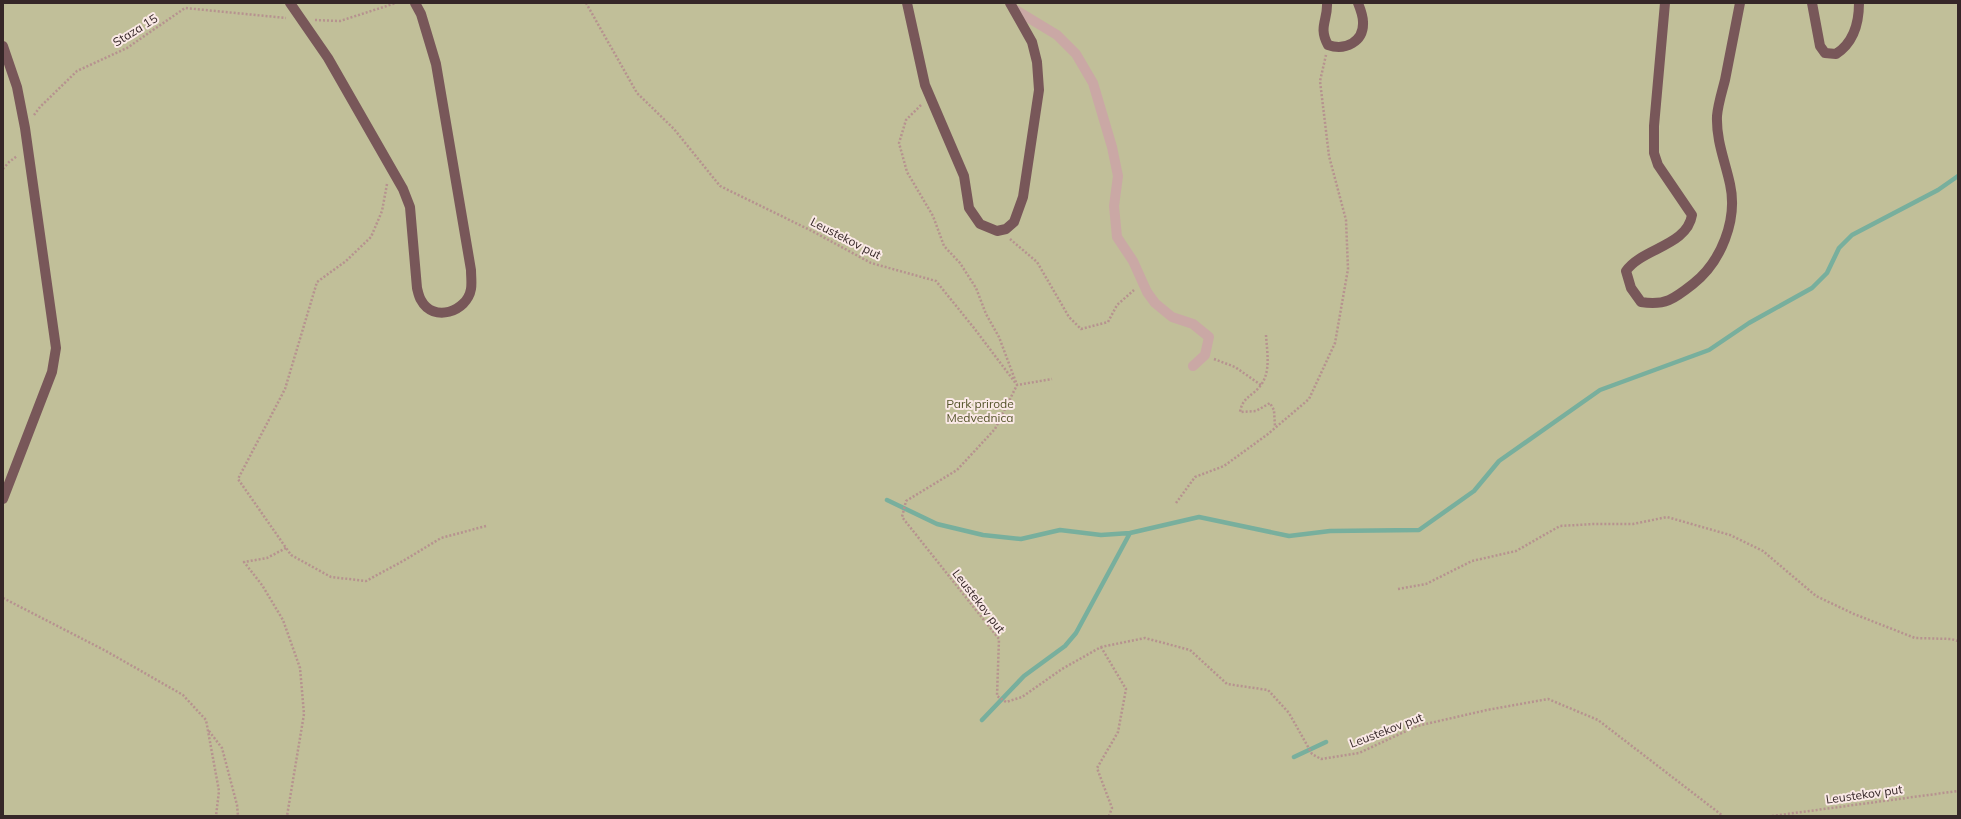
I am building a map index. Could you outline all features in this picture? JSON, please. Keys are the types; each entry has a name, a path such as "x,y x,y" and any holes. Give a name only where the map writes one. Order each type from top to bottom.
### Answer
{"main road":[{"path":"290,3 328,58 403,188 410,207 417,288 421,301 429,309 445,313 452,312 465,302 471,290 471,270 436,64 421,14 415,3"},
{"path":"907,3 926,85 964,176 969,208 973,217 985,227 997,231 1001,231 1014,222 1023,197 1039,90 1037,62 1032,42 1012,6"},
{"path":"1327,3 1323,25 1323,37 1328,45 1338,48 1354,43 1361,33 1363,21 1358,3"},
{"path":"1665,3 1660,71 1656,100 1654,153 1658,165 1692,215 1691,223 1686,230 1664,246 1632,262 1626,271 1630,288 1641,302 1656,304 1670,300 1681,294 1701,278 1716,258 1726,240 1731,212 1731,186 1719,145 1717,116 1740,3"},
{"path":"1812,3 1820,46 1825,53 1836,54 1843,50 1853,37 1859,13 1859,3"},
{"path":"3,46 17,87 26,128 28,156 56,348 52,372 3,499"}],"lane":[{"path":"1012,6 1057,35 1076,54 1093,83 1112,147 1118,176 1114,206 1117,237 1133,261 1143,284 1155,303 1172,317 1193,324 1209,337 1205,355 1193,366"}],"path":[{"name":"Staza 15","path":"26,128 40,107 77,71 127,48 185,8 340,21 396,3"},
{"name":"Leustekov put","path":"586,3 637,93 674,129 720,186 812,231 871,263 936,281 1017,384 995,429 957,470 906,501 902,517 999,639 997,696 1006,702 1022,697 1062,669 1102,647 1145,638 1190,650 1227,684 1268,690 1289,713 1312,754 1321,759 1359,753 1417,726 1487,710 1548,699 1598,720 1723,816"},
{"path":"1176,503 1195,477 1224,466 1275,428 1309,399 1335,343 1348,268 1346,220 1329,156 1320,81 1328,45"},
{"path":"932,101 921,104 906,120 899,143 907,172 933,216 944,246 960,263 976,288 986,314 1000,337 1017,384 1052,379"},
{"path":"3,169 15,156 28,156"},
{"path":"390,164 382,211 371,237 346,261 317,282 285,388 238,479 291,555 331,577 366,581 441,538 486,526"},
{"path":"1001,231 1037,262 1069,317 1081,329 1108,322 1117,305 1128,294 1143,284"},
{"path":"1266,336 1267,370 1261,385 1242,403 1240,412 1256,411 1270,403 1274,410 1275,428"},
{"path":"1205,355 1235,367 1261,385"},
{"path":"1398,589 1426,584 1472,561 1516,551 1560,526 1632,524 1667,517 1730,535 1763,551 1816,596 1854,614 1915,638 1951,639 1958,641"},
{"path":"286,548 267,558 244,562 262,585 284,620 300,668 304,714 287,816"},
{"path":"3,598 106,651 183,695 206,720 218,791 216,816"},
{"path":"1102,647 1126,688 1118,732 1097,768 1112,808 1109,816"},
{"path":"209,731 222,748 236,798 238,816"},
{"name":"Leustekov put","path":"1772,816 1958,791"}],"green space":[{"name":"Park prirode Medvednica","path":"3,3 1958,3 1958,816 3,816"}],"waterway":[{"path":"887,500 937,524 983,535 1021,539 1060,530 1101,535 1130,533 1199,517 1289,536 1330,531 1419,530 1474,491 1499,461 1600,390 1709,350 1749,323 1812,288 1827,273 1839,248 1852,235 1938,190 1958,176"},
{"path":"982,720 1024,676 1065,646 1076,633 1130,533"},
{"path":"1294,757 1326,742"}]}
